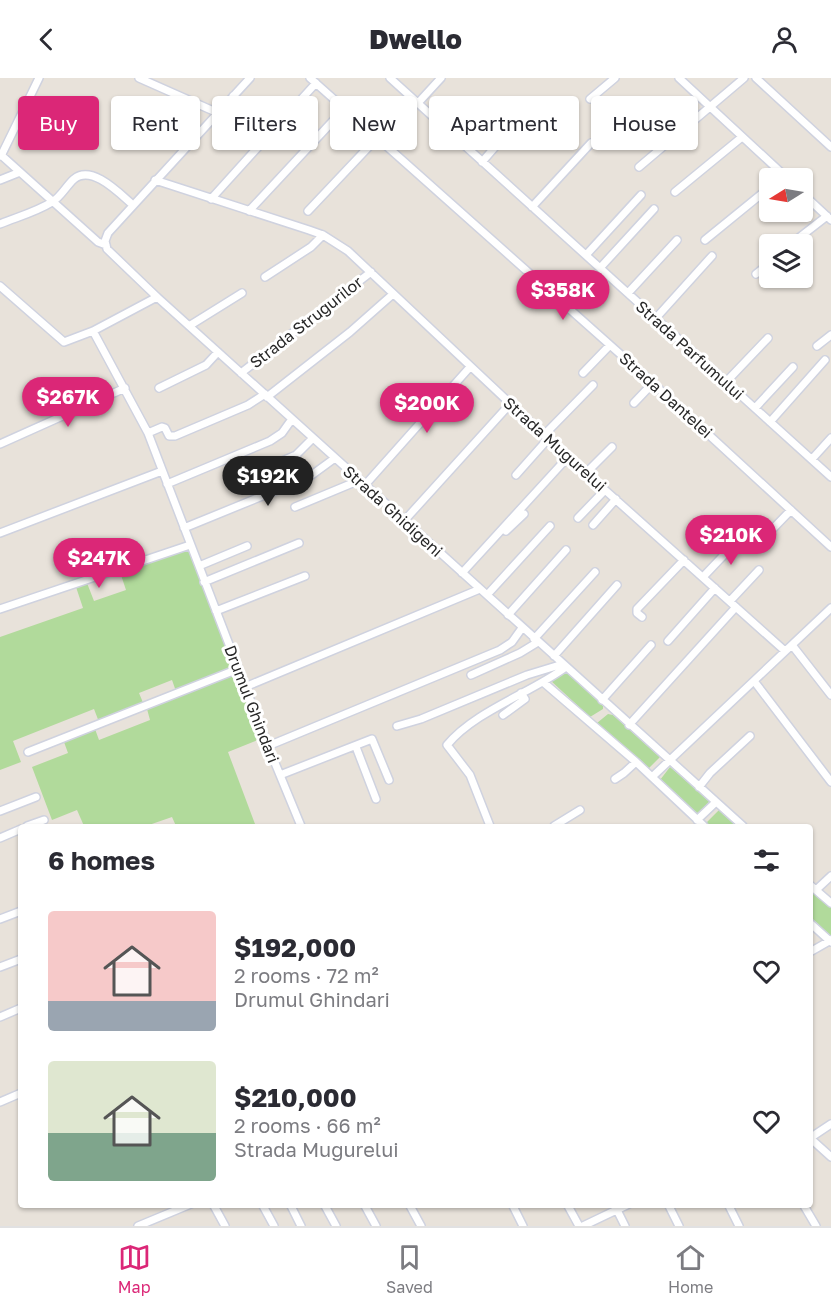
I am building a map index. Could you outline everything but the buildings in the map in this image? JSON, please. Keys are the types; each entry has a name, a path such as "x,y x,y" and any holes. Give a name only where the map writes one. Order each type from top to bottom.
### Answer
{"street":[{"path":"39,78 1,155 53,202"},
{"path":"139,78 212,110"},
{"name":"Strada Parfumului","path":"390,78 429,114"},
{"path":"418,104 441,78"},
{"path":"590,99 615,78"},
{"path":"679,78 774,168"},
{"path":"639,167 744,78"},
{"path":"756,78 831,147"},
{"path":"233,96 248,79"},
{"path":"211,199 313,81"},
{"name":"Strada Dantelei","path":"313,81 330,96"},
{"path":"106,245 105,238 108,233 212,119"},
{"path":"249,211 330,124"},
{"path":"675,192 742,137"},
{"path":"532,207 591,143"},
{"path":"308,211 366,150"},
{"name":"Strada Dantelei","path":"391,150 653,383 831,547"},
{"name":"Strada Parfumului","path":"468,150 831,477"},
{"path":"482,162 492,150"},
{"path":"0,180 20,172"},
{"path":"0,224 53,202 75,179 86,174 101,179 133,205"},
{"name":"Strada Mugurelui","path":"155,180 323,235 348,251 546,437 785,651"},
{"path":"586,255 641,195"},
{"path":"705,240 759,196"},
{"name":"Strada Ghidigeni","path":"53,202 98,242 106,245 110,254 157,297 741,824"},
{"path":"806,234 829,218 813,203"},
{"path":"600,268 654,209"},
{"path":"265,277 311,247 323,235"},
{"path":"628,293 677,240"},
{"path":"656,318 712,256"},
{"name":"Strada Strugurilor","path":"241,373 371,272"},
{"path":"0,286 62,342 67,342 93,330 157,297"},
{"path":"189,326 242,292"},
{"path":"148,433 162,427 170,436 175,436 266,395 350,332 393,294"},
{"name":"Drumul Ghindari","path":"93,330 148,433 204,582 300,824"},
{"path":"818,346 831,335"},
{"path":"726,382 768,338"},
{"path":"583,373 610,345"},
{"path":"159,388 206,365 218,352"},
{"path":"770,422 825,360"},
{"path":"295,507 362,483 470,367"},
{"path":"755,408 793,367"},
{"path":"634,404 653,383"},
{"path":"516,475 546,437 593,385"},
{"path":"0,444 125,388"},
{"path":"404,521 510,404"},
{"path":"167,484 275,438 292,419"},
{"path":"273,465 300,452 313,438"},
{"path":"812,459 831,438"},
{"path":"586,473 612,447"},
{"path":"464,575 568,456"},
{"path":"184,528 309,477 335,458"},
{"path":"0,533 162,471"},
{"path":"578,518 605,490"},
{"path":"593,525 616,499"},
{"path":"762,540 791,510"},
{"path":"464,575 524,514"},
{"path":"487,596 550,526"},
{"path":"703,577 740,538"},
{"path":"204,582 299,543"},
{"path":"0,609 190,544"},
{"path":"199,566 247,546"},
{"path":"508,615 566,550"},
{"path":"642,617 637,613 637,609 684,560"},
{"path":"629,725 733,604 759,570"},
{"path":"471,675 519,653 536,640 595,572"},
{"path":"216,611 305,576"},
{"path":"554,656 617,585"},
{"path":"668,641 715,588"},
{"path":"245,687 480,589"},
{"path":"652,777 785,651 830,612"},
{"path":"268,746 500,650 512,642 522,628"},
{"path":"602,700 651,645"},
{"path":"792,645 831,695"},
{"path":"489,824 470,775 447,745 473,724 521,693 543,682 564,666"},
{"path":"397,726 428,716 527,675 564,666"},
{"path":"28,752 238,669"},
{"path":"754,681 831,782"},
{"path":"543,682 636,762 702,824"},
{"path":"503,715 525,699 521,693"},
{"path":"699,787 710,773 750,736"},
{"path":"280,775 372,739 389,780"},
{"path":"354,746 376,799"},
{"path":"615,779 629,770 636,762"},
{"path":"0,811 36,797"},
{"path":"697,820 716,802"},
{"path":"557,824 580,810"},
{"path":"33,824 44,820"},
{"path":"0,838 18,830"},
{"path":"831,876 813,887 831,903"},
{"path":"0,919 18,912"},
{"path":"813,926 830,941 813,950"},
{"path":"0,967 18,960"},
{"path":"0,1017 18,1009"},
{"path":"0,1102 18,1094"},
{"path":"813,1136 831,1124"},
{"path":"813,1141 831,1157"},
{"path":"138,1226 181,1208"},
{"path":"215,1208 225,1226"},
{"path":"264,1208 274,1226"},
{"path":"292,1208 301,1226"},
{"path":"326,1208 336,1226"},
{"path":"366,1208 376,1226"},
{"path":"411,1208 421,1226"},
{"path":"514,1208 524,1226"},
{"path":"569,1208 579,1226"},
{"path":"584,1226 621,1208"},
{"path":"670,1208 679,1226"},
{"path":"730,1208 739,1226"},
{"path":"805,1208 816,1226"},
{"path":"617,1210 625,1226"}],"green space":[{"path":"189,549 260,739 228,752 255,824 175,824 172,817 152,824 83,824 77,810 52,820 32,767 68,753 64,742 95,729 99,740 150,720 147,709 178,697 172,680 139,693 144,705 99,722 94,709 13,741 21,762 0,770 0,637 83,608 76,587 87,583 94,601 126,590 120,572"},
{"path":"563,672 568,673 603,706 603,709 590,717 550,680"},
{"path":"608,714 613,715 660,757 648,769 597,723"},
{"path":"670,767 710,801 698,815 660,780"},
{"path":"720,809 737,824 707,824"},
{"path":"813,892 831,907 831,936 813,920"}]}
